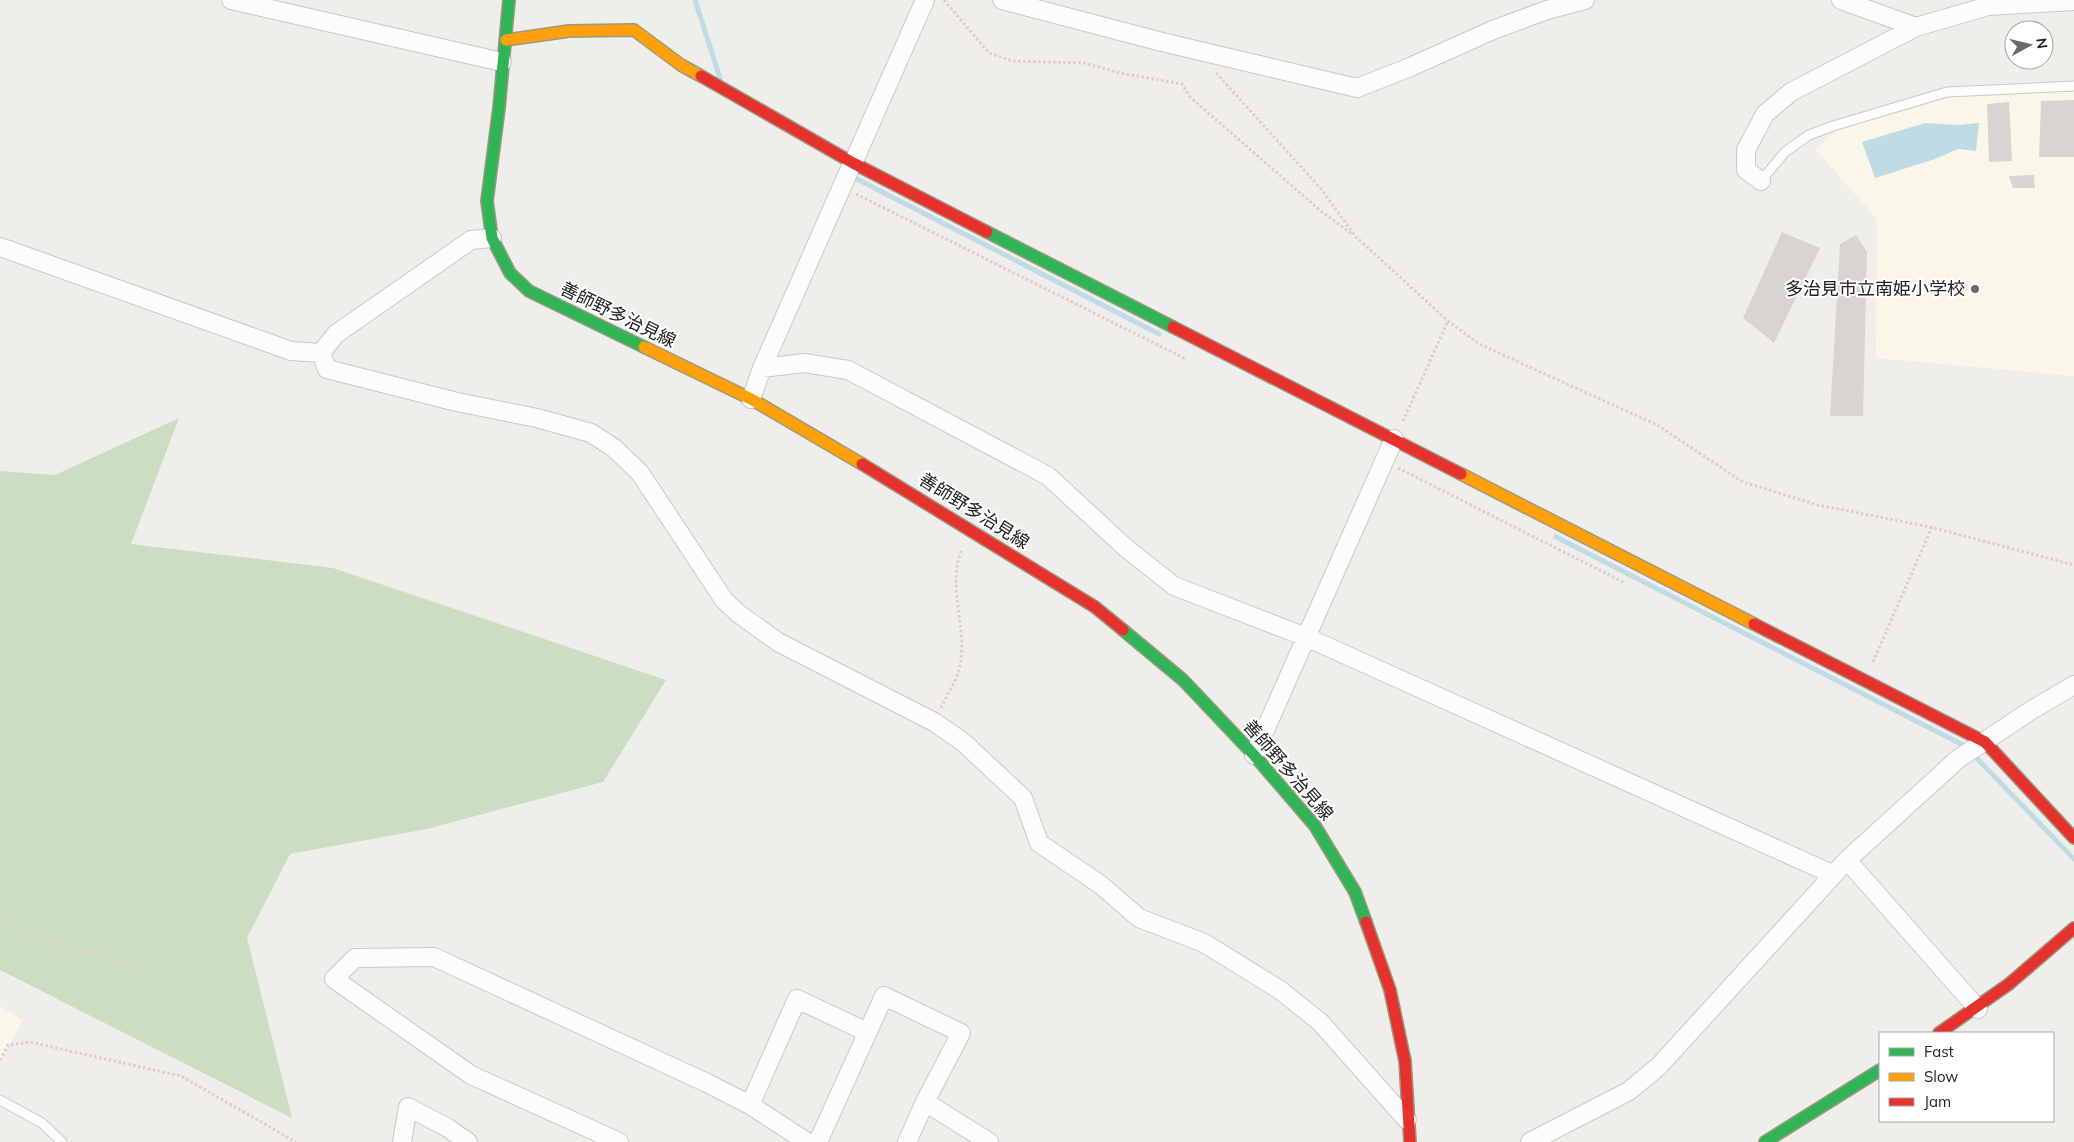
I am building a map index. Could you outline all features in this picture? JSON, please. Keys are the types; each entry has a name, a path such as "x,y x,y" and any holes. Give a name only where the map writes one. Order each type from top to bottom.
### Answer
{"street":[{"path":"231,0 502,62"},
{"name":"善師野多治見線","path":"508,0 499,108 487,200 492,238 510,273 529,291 751,399 971,530 1095,607 1183,680 1254,755 1316,826 1355,892 1390,990 1406,1061 1407,1120 1410,1142"},
{"path":"751,399 762,368 925,0"},
{"path":"1002,0 1162,42 1357,88 1408,68 1493,30 1546,10 1585,0"},
{"path":"1841,0 1916,27"},
{"path":"1761,181 1746,170 1746,150 1764,114 1792,92 1916,27 1988,6 2074,1"},
{"path":"506,40 569,31 634,30 681,65 852,163 1265,376 1394,439 1985,742 2074,838"},
{"path":"321,353 336,334 471,240 492,238"},
{"path":"0,247 291,351 321,353"},
{"path":"321,353 328,369 457,402 538,418 591,433 614,448 640,472 724,600 739,614 778,642 934,722 964,742 1023,798 1039,842 1101,885 1139,918 1204,943 1280,990 1320,1022 1407,1120"},
{"path":"762,368 804,363 848,370 1048,476 1126,548 1174,586 1306,636 1832,874"},
{"path":"1254,755 1394,439"},
{"path":"1530,1142 1629,1091 1659,1066 1832,874 1847,860 1958,759 2030,711 2074,685"},
{"path":"1847,860 1978,1009"},
{"path":"1941,1032 1978,1009 2020,976 2074,928"},
{"path":"619,1142 599,1138 471,1075 334,979 355,958 434,957 750,1105 806,1142"},
{"path":"818,1142 884,996 960,1033 907,1142"},
{"path":"750,1105 797,999 867,1032"},
{"path":"1765,1142 1879,1071"},
{"path":"925,1102 989,1142"},
{"path":"402,1142 408,1107 448,1128 468,1142"}],"lane":[{"path":"1761,181 1785,152 1809,135 1833,126 1947,92 2074,86"},
{"path":"0,1100 42,1123 62,1142"}],"path":[{"path":"944,0 989,53 1013,61 1084,63 1120,74 1182,84 1190,97 1322,212 1355,236 1448,321 1479,344 1657,426 1743,482 1818,505 1932,527 2074,566"},
{"path":"1202,50 1204,59 1322,190 1355,236"},
{"path":"842,186 1189,361"},
{"path":"1394,439 1448,321"},
{"path":"1865,681 1932,527"},
{"path":"934,722 958,672 961,647 957,582 960,555 971,530"},
{"path":"0,922 41,939 149,969"},
{"path":"0,1060 8,1045 30,1042 181,1076 296,1142"}],"shaded area":[{"name":"多治見市立南姫小学校","path":"1992,85 2074,86 2074,376 1876,358 1877,219 1816,150 1836,130"},
{"path":"0,1006 23,1020 0,1062"}],"green space":[{"path":"179,418 131,544 333,568 666,680 603,782 427,829 290,854 247,938 292,1118 0,970 0,471 55,475"}],"water":[{"path":"1925,123 1958,125 1979,123 1976,151 1958,149 1935,159 1875,178 1862,142"}],"building":[{"path":"2074,100 2074,157 2039,157 2041,101"},
{"path":"2009,102 2012,161 1989,162 1987,104"},
{"path":"2034,175 2035,188 2013,188 2009,176"},
{"path":"1782,232 1820,248 1774,343 1743,318"},
{"path":"1856,235 1867,252 1863,416 1830,416 1840,244"}],"waterway":[{"path":"695,0 720,78"},
{"path":"855,178 1159,334"},
{"path":"1556,537 1965,746 2074,859"}],"traffic: fast":[{"path":"509,0 499,108 487,201 492,238 510,273 529,291 644,347"},
{"path":"987,232 1173,327"},
{"path":"1123,630 1183,680 1254,755 1315,826 1355,892 1366,922"},
{"path":"1765,1142 1879,1071"}],"traffic: slow":[{"path":"506,40 569,31 634,30 681,65 701,76"},
{"path":"644,347 751,399 862,464"},
{"path":"1461,474 1754,624"}],"traffic: jam":[{"path":"701,76 853,163 987,232"},
{"path":"1173,327 1461,474"},
{"path":"862,464 1095,607 1123,630"},
{"path":"1754,624 1985,742 2074,838"},
{"path":"1366,922 1390,990 1405,1061 1410,1142"},
{"path":"1940,1032 2009,984 2074,928"}],"place":[{"name":"多治見市立南姫小学校","path":"1975,289"}]}
